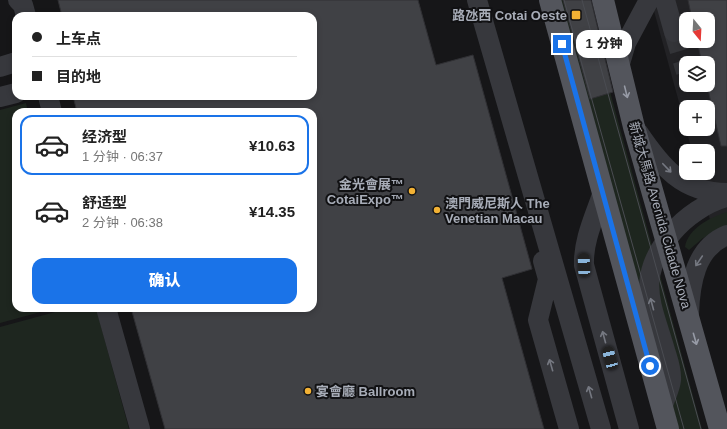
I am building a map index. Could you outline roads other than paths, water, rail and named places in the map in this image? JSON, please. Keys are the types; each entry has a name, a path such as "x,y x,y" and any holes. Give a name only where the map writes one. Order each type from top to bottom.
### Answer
{"main road":[{"path":"550,0 665,419"},
{"name":"新城大馬路 Avenida Cidade Nova","path":"603,0 634,127 720,429"}],"street":[{"path":"18,0 23,5 25,12"},
{"path":"468,0 548,279 538,320 569,429"},
{"path":"477,0 601,429"},
{"path":"619,67 626,43 650,0"},
{"path":"665,0 674,32"},
{"path":"0,66 12,63"},
{"path":"0,97 12,94"},
{"path":"634,127 651,151 677,179 694,188 712,193 727,192"},
{"path":"603,192 586,241 584,265 629,429"},
{"path":"665,419 671,380 670,371 648,289 652,266 667,239 675,229 703,207 727,197"},
{"path":"689,316 691,284 696,266 711,245 727,235"},
{"path":"107,312 140,429"}],"tunnel":[{"path":"674,32 681,56"}],"tram line":[{"path":"564,0 684,429"},
{"path":"582,0 701,429"}],"place":[{"name":"路氹西 Cotai Oeste","path":"576,15"},
{"name":"金光會展™ CotaiExpo™","path":"412,191"},
{"name":"澳門威尼斯人 The Venetian Macau","path":"437,210"},
{"name":"宴會廳 Ballroom","path":"308,391"}]}
